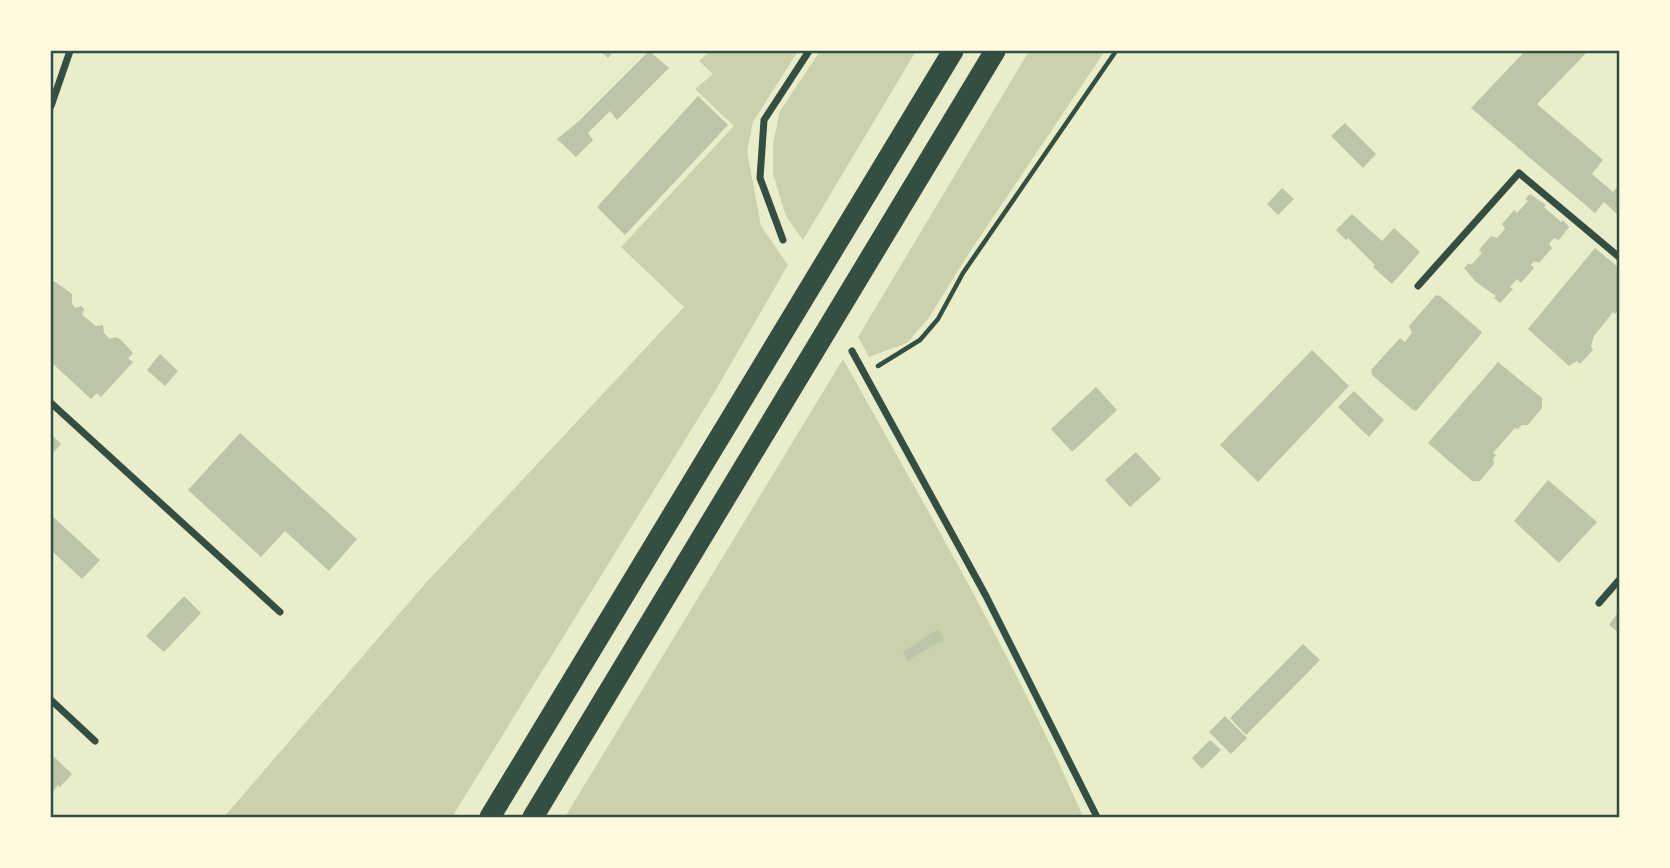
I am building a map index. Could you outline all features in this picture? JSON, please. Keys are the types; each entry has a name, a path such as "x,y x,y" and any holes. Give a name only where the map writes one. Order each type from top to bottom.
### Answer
{"highway":[{"path":"491,817 953,51"},
{"path":"533,817 995,51"}],"street":[{"path":"51,106 70,51"},
{"path":"783,240 760,178 764,120 809,51"},
{"path":"1419,286 1519,173 1619,257"},
{"path":"852,351 986,596 1097,817"},
{"path":"51,403 280,612"},
{"path":"1599,603 1619,580"},
{"path":"51,700 95,741"}],"path":[{"path":"865,374 920,340 939,319 963,273 1116,51"}],"green space":[{"path":"710,51 798,51 753,122 747,151 761,226 788,265 714,393 452,817 224,817 424,585 684,307 621,247 734,126 695,89 713,74 699,61"},
{"path":"820,51 916,51 803,240 786,216 773,174 773,143 780,111"},
{"path":"1029,51 1105,51 969,253 928,319 907,343 869,357 858,337"},
{"path":"843,359 999,642 1083,817 565,817"}],"building":[{"path":"600,51 614,51 608,58"},
{"path":"649,51 669,68 617,120 610,111 588,133 593,140 576,157 557,139 578,122"},
{"path":"1525,51 1588,51 1537,104 1603,160 1592,174 1613,192 1619,185 1619,216 1604,202 1595,213 1471,108"},
{"path":"698,96 728,125 625,235 597,207"},
{"path":"1345,123 1376,154 1363,168 1331,136"},
{"path":"1282,188 1294,199 1278,215 1267,204"},
{"path":"1530,194 1569,227 1559,240 1554,238 1549,244 1552,248 1539,263 1534,261 1531,265 1534,268 1521,283 1517,279 1510,287 1513,289 1500,303 1494,298 1496,296 1476,282 1464,268 1469,263 1471,265 1482,253 1479,250 1491,236 1497,238 1505,229 1502,224 1514,210 1517,213 1528,201 1525,199"},
{"path":"1352,214 1382,241 1394,228 1420,252 1392,284 1348,238 1346,240 1336,230"},
{"path":"1595,248 1619,268 1619,309 1615,314 1613,312 1594,336 1591,346 1593,350 1580,364 1577,361 1569,366 1528,329"},
{"path":"54,281 72,294 75,308 81,306 84,309 82,315 96,326 103,325 104,333 110,339 120,339 133,353 128,358 133,362 101,397 97,393 91,399 51,362 51,285"},
{"path":"1436,295 1482,332 1416,411 1372,375 1371,370 1400,338 1405,342 1412,333 1409,326"},
{"path":"1312,350 1349,386 1258,482 1220,445"},
{"path":"160,354 178,371 165,386 147,370"},
{"path":"1498,362 1542,398 1542,408 1528,425 1515,428 1493,453 1496,455 1494,464 1480,481 1472,481 1428,443"},
{"path":"1096,387 1117,410 1072,452 1051,429"},
{"path":"1354,391 1384,420 1369,437 1338,407"},
{"path":"240,433 357,539 329,571 285,531 261,557 188,490"},
{"path":"51,434 61,444 54,452 51,449"},
{"path":"1136,452 1161,479 1130,507 1105,480"},
{"path":"1548,480 1597,522 1559,563 1514,521"},
{"path":"51,515 100,560 82,579 51,550"},
{"path":"184,596 201,613 164,652 146,636"},
{"path":"1619,611 1619,633 1609,625"},
{"path":"938,629 944,639 907,661 903,652"},
{"path":"1303,644 1320,660 1246,735 1230,718"},
{"path":"1225,716 1247,738 1231,754 1209,732"},
{"path":"1210,740 1221,750 1202,769 1192,758"},
{"path":"51,754 72,774 51,794"}]}
